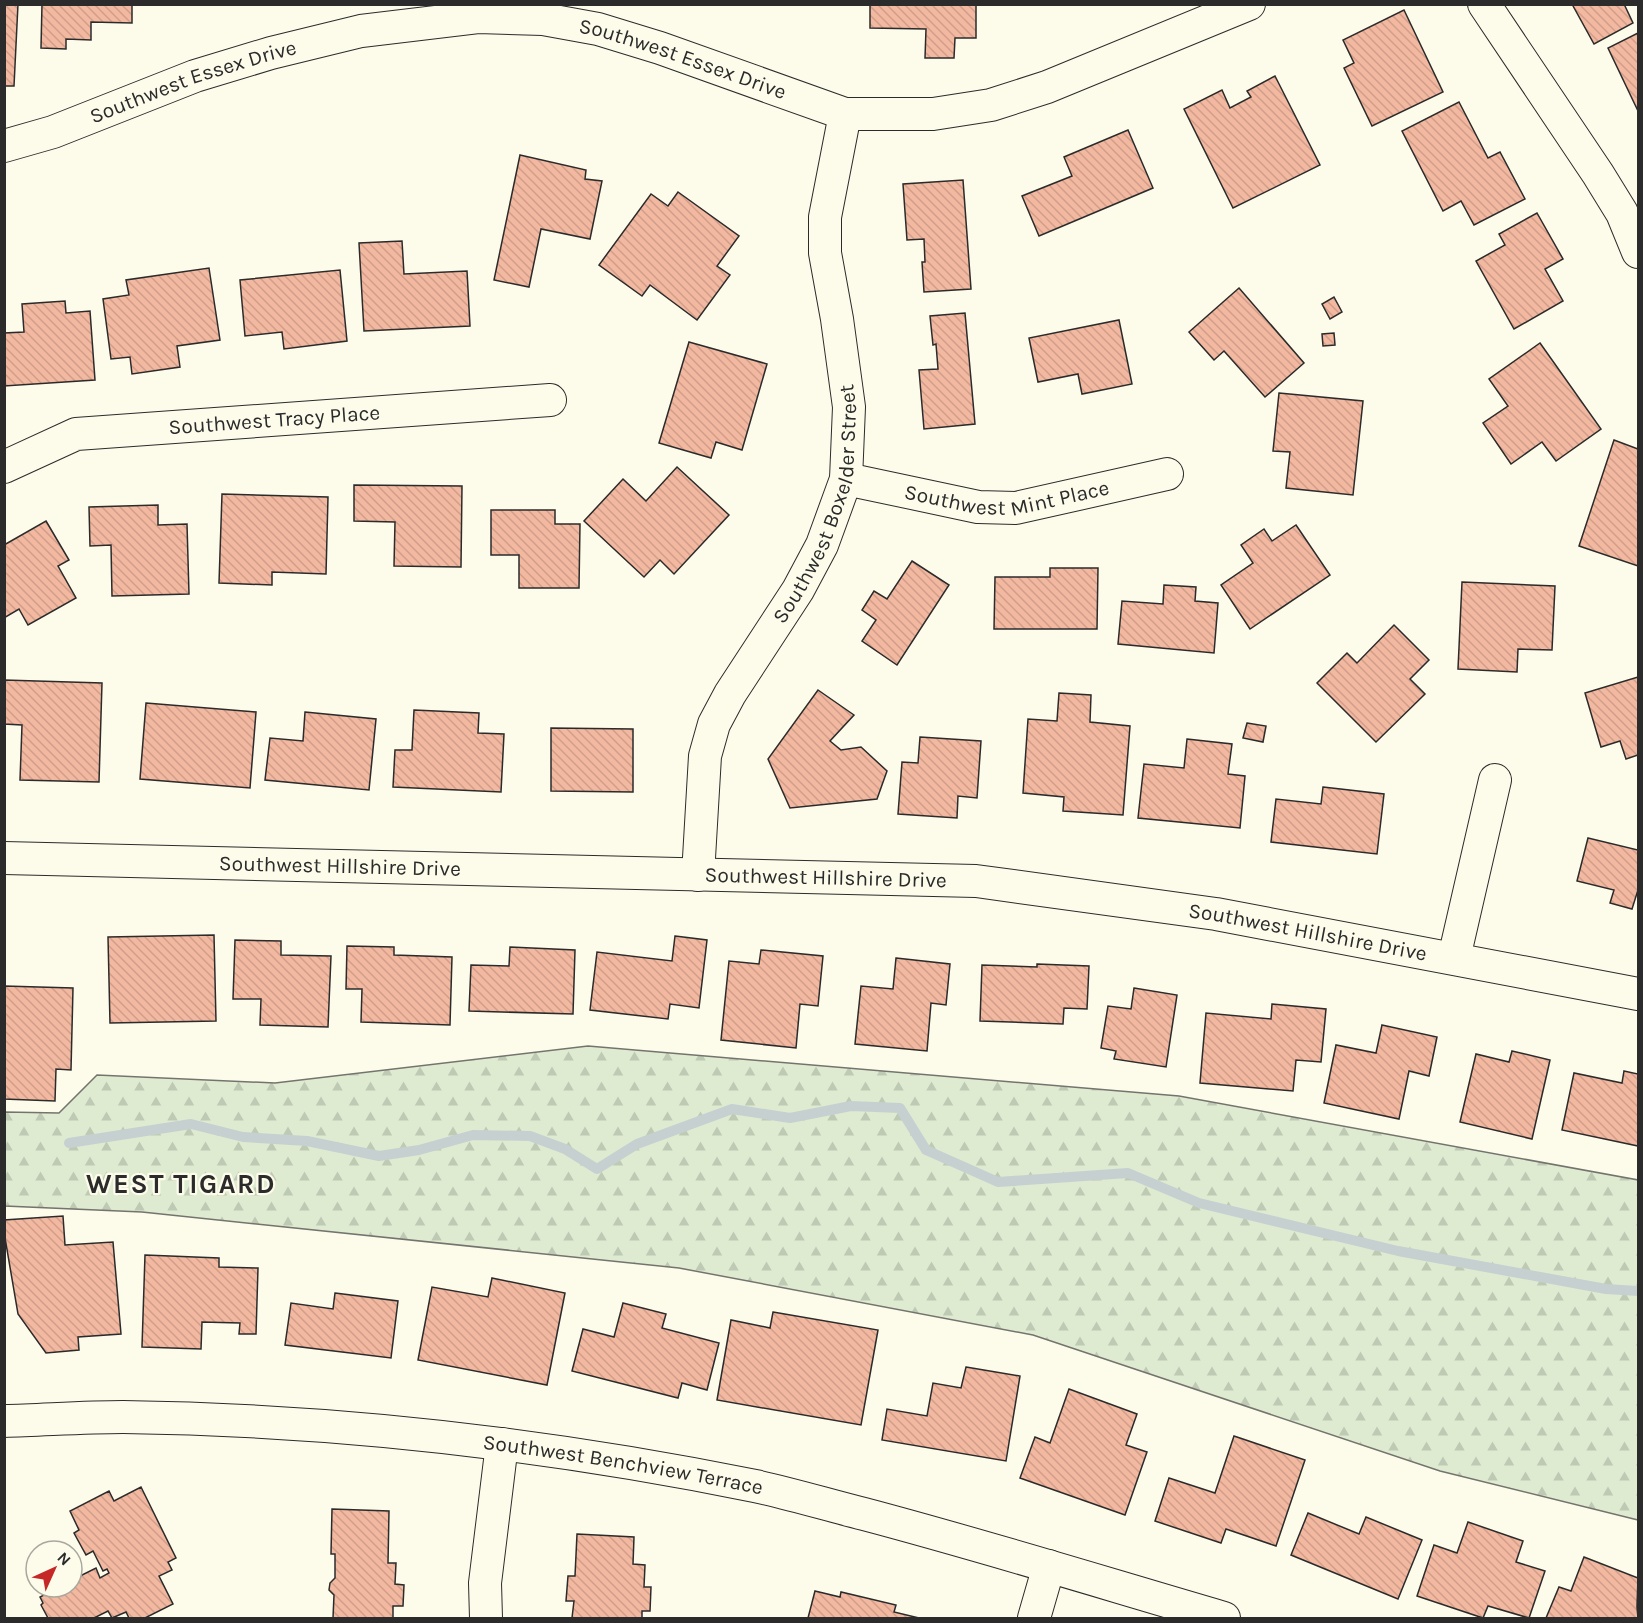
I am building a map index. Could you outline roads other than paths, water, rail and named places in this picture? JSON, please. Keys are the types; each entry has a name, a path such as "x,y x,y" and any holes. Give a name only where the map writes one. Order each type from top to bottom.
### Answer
{"street":[{"name":"Southwest Essex Drive","path":"4,146 53,132 195,76 271,52 361,31 478,17 543,19 598,29 660,48 845,114 933,114 991,105 1047,87 1249,4"},
{"path":"1484,4 1598,174 1622,213 1638,252"},
{"name":"Southwest Boxelder Street","path":"698,874 705,756 714,724 730,694 798,590 822,545 846,479 849,407 825,253 825,217 845,114"},
{"name":"Southwest Tracy Place","path":"4,467 76,434 550,400"},
{"name":"Southwest Mint Place","path":"846,479 978,507 1016,508 1167,474"},
{"path":"1454,958 1495,780"},
{"name":"Southwest Hillshire Drive","path":"4,858 976,881 1216,914 1638,994"},
{"name":"Southwest Benchview Terrace","path":"4,1421 122,1417 247,1422 348,1428 502,1444 758,1486 907,1525 1224,1618"},
{"path":"486,1618 485,1583 502,1444"},
{"path":"1034,1618 1049,1566"}],"waterway":[{"path":"69,1143 191,1124 243,1137 307,1141 379,1156 419,1150 473,1135 530,1136 565,1149 597,1169 637,1144 732,1109 790,1118 851,1106 900,1108 926,1150 998,1182 1128,1173 1199,1203 1398,1251 1606,1289 1638,1291"}],"district":[{"name":"WEST TIGARD","path":"181,1184"}]}
